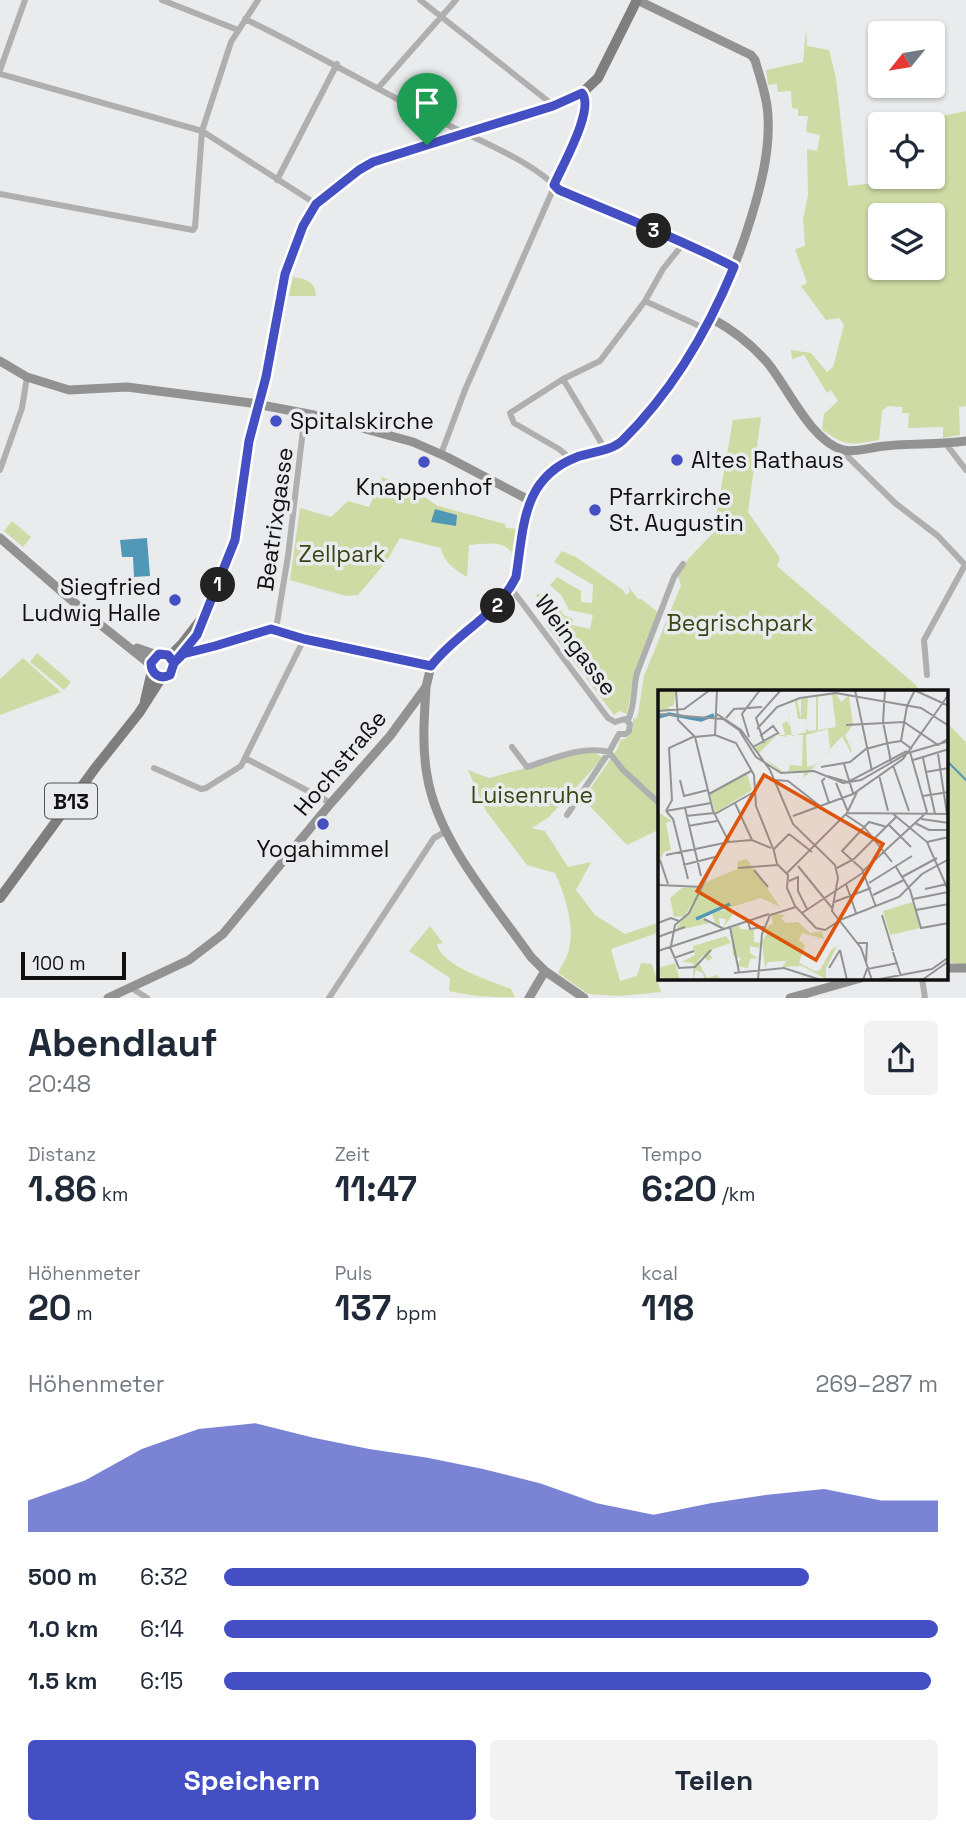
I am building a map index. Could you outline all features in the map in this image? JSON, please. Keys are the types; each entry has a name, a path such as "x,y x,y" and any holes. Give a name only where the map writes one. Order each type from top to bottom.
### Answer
{"main road":[{"path":"183,654 276,629 304,639 431,666 454,642 498,606 510,588 516,577 529,500 540,483 560,463 619,444 646,414 688,358 706,329 734,267 758,197 769,116 755,60 751,55 636,0"},
{"name":"B13","path":"172,659 183,654 197,635 235,540 249,441 266,377 285,274 303,226 316,204 344,180 373,162 553,106 582,93 598,78 636,0"},
{"path":"652,0 659,11"},
{"path":"711,318 759,354 773,370 803,416 822,436 841,449 852,451 884,446 966,441"},
{"path":"0,361 27,377 69,390 127,387 258,404 305,413 413,442 529,500"},
{"path":"0,538 92,618 132,648 155,671"},
{"name":"B13","path":"155,671 171,673 172,659 206,613"},
{"path":"132,648 157,655 163,653 172,659"},
{"name":"B13","path":"0,898 145,705 157,655"},
{"name":"Hochstraße","path":"108,998 189,960 223,934 331,803 372,758 426,687 431,666"},
{"path":"426,687 424,741 427,778 445,832 531,957 545,971 584,998"},
{"path":"948,968 966,968"},
{"path":"529,998 545,971"},
{"path":"790,998 854,980"}],"street":[{"path":"25,0 0,72 202,131 316,204"},
{"path":"162,0 238,30"},
{"path":"0,194 193,230 202,131 231,42 258,0"},
{"path":"420,0 553,106"},
{"path":"379,87 456,0"},
{"path":"245,19 337,64 548,178 559,190 683,244 706,251 734,267"},
{"path":"277,180 337,64"},
{"path":"441,454 465,390 587,112 586,98 582,93"},
{"path":"445,124 446,140"},
{"path":"570,460 559,449 514,423 511,417 513,409 563,379 600,361 683,244"},
{"path":"645,301 706,329"},
{"path":"0,470 22,408 27,377"},
{"path":"563,379 605,449"},
{"name":"Beatrixgasse","path":"276,629 290,542 305,413"},
{"path":"946,444 966,470"},
{"path":"841,449 895,503 938,536 965,566 924,639 927,675"},
{"path":"628,720 631,716 637,673 670,587 683,564"},
{"name":"Weingasse","path":"510,588 608,718 615,722"},
{"path":"154,768 192,786 206,788 242,766 304,639"},
{"path":"619,734 614,726 615,722 621,718 628,720"},
{"path":"567,815 619,734 629,731 631,727 628,720"},
{"path":"512,747 527,767 584,751 597,749 609,752 623,770 658,802"},
{"path":"245,758 331,803"},
{"path":"329,998 433,838 445,832"},
{"path":"922,980 925,998"},
{"path":"130,987 147,998"},
{"path":"818,990 825,998"}],"green space":[{"path":"806,29 807,46 829,50 836,78 848,186 868,184 868,189 945,189 945,116 966,111 966,406 959,407 960,435 943,438 943,427 908,428 909,413 902,413 902,407 888,406 882,411 879,440 843,442 822,429 824,414 838,401 831,390 827,393 804,355 792,359 791,350 811,353 827,372 833,367 844,325 839,318 826,320 801,286 807,283 795,249 805,246 803,219 808,195 807,149 817,151 820,135 806,132 808,116 798,116 798,109 792,108 791,91 778,92 777,84 768,85 766,70 803,62"},
{"path":"293,277 309,282 314,287 316,296 289,296"},
{"name":"Begrischpark","path":"761,417 748,512 780,558 777,566 916,685 918,690 658,690 658,830 627,845 583,799 618,748 620,740 628,737 631,732 633,718 636,719 638,714 644,676 681,585 678,576 689,558 713,533 733,420"},
{"name":"Zellpark","path":"382,477 412,489 438,506 505,524 506,528 518,529 514,557 511,551 501,545 469,545 467,577 447,561 441,548 400,538 386,562 358,595 346,596 290,580 300,508 331,517 348,501 369,507"},
{"path":"12,521 31,537 23,547 4,531"},
{"path":"562,551 576,557 623,590 626,595 630,592 628,586 638,599 659,613 634,675 627,714 619,711 614,715 545,624 547,621 543,611 549,605 536,596 538,593 550,602 553,599 564,615 573,619 572,625 590,629 593,615 569,610 562,596 550,585 557,577 581,591 581,602 592,603 593,585 554,562"},
{"path":"37,653 71,682 64,690 30,662"},
{"path":"23,658 61,692 0,715 0,679"},
{"path":"948,724 966,742 966,965 948,962"},
{"name":"Luisenruhe","path":"592,750 603,758 549,817 532,828 545,831 568,867 591,862 576,890 595,915 625,934 658,923 658,933 611,949 620,981 637,976 641,963 652,964 661,992 620,996 588,994 558,973 570,943 566,901 555,873 527,865 486,811 468,770 489,778"},
{"path":"430,926 443,943 437,944 447,959 468,972 511,989 515,997 449,991 450,978 409,951"}],"water":[{"path":"435,509 457,515 456,526 431,522"},
{"path":"147,538 150,576 134,577 133,557 122,557 120,540"}],"waterway":[{"path":"948,762 966,780"}],"place":[{"name":"Spitalskirche","path":"276,421"},
{"name":"Altes Rathaus","path":"677,460"},
{"name":"Knappenhof","path":"424,462"},
{"name":"Pfarrkirche St. Augustin","path":"595,510"},
{"name":"Siegfried Ludwig Halle","path":"175,600"},
{"name":"Yogahimmel","path":"323,824"}],"route":[{"path":"427,145 373,162 359,170 316,204 303,226 285,274 266,377 249,441 235,540 197,635 174,663 170,675 156,675 152,671 151,663 153,657 159,654 168,655 174,663 183,654 271,629 304,639 431,666 454,642 498,606 506,595 516,577 529,500 540,483 560,463 619,444 663,393 706,329 734,267 706,251 683,244 559,190 554,185 587,112 586,98 582,93 553,106 427,145"}]}
